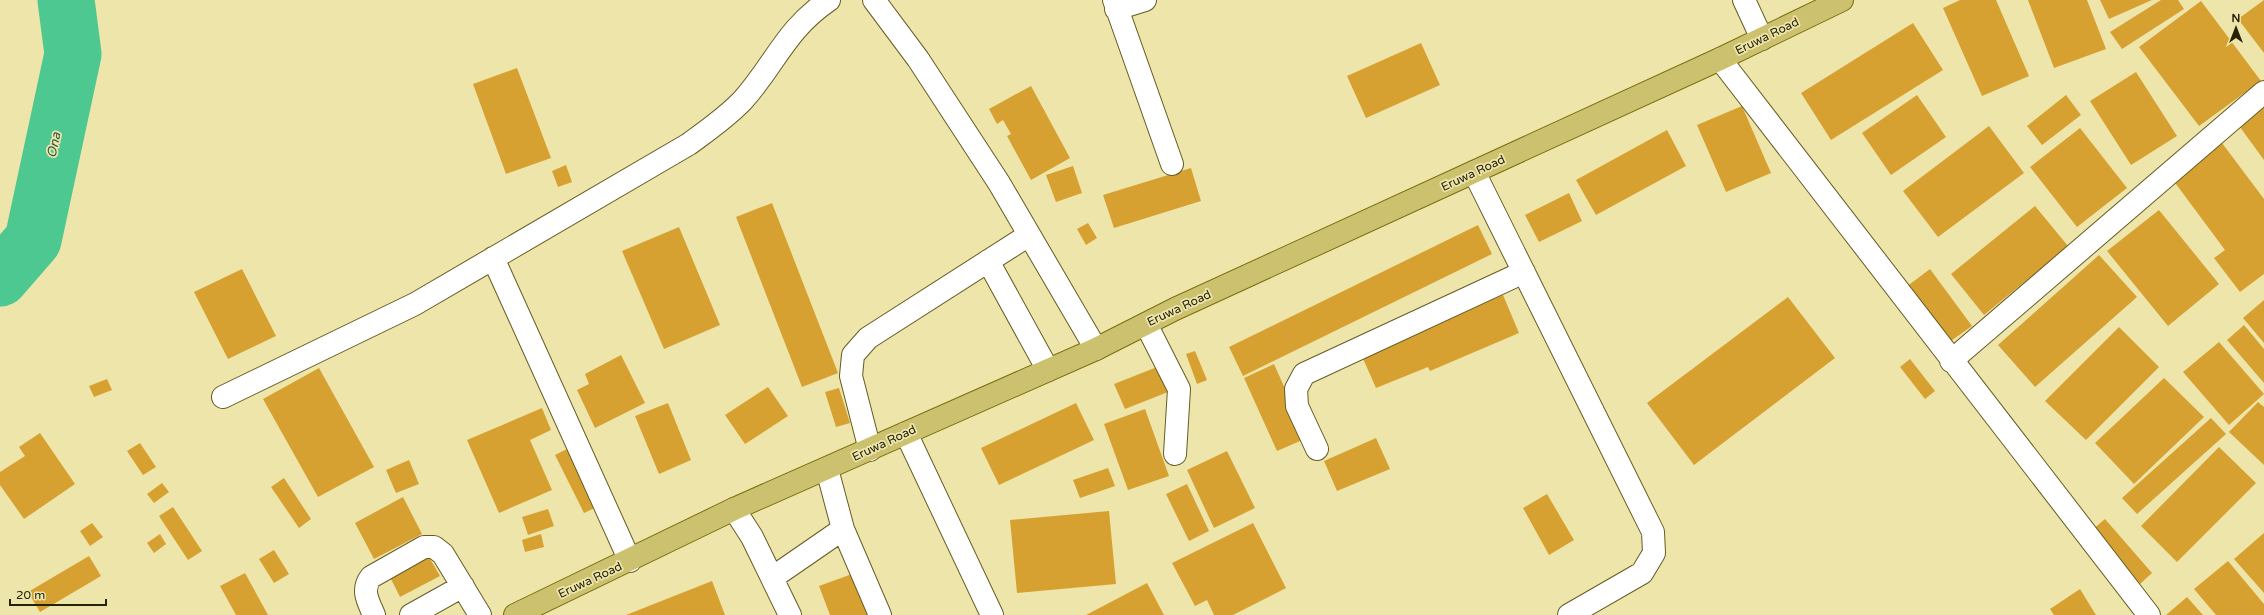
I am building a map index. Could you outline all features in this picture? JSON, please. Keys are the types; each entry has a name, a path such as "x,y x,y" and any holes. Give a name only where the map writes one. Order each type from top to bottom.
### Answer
{"main road":[{"name":"Eruwa Road","path":"515,615 630,561 734,509 1096,349 1146,324 1720,59 1842,0"}],"street":[{"path":"222,397 415,304 689,144 722,121 744,99 789,36 807,16 829,0"},
{"path":"874,0 918,59 999,183 1096,349"},
{"path":"1145,0 1115,5 1172,164"},
{"path":"1744,0 1762,39"},
{"path":"1720,59 1951,361 2149,615"},
{"path":"1951,361 2264,92"},
{"path":"1474,172 1653,532 1654,554 1642,572 1569,615"},
{"path":"870,450 852,376 853,355 868,338 1029,235"},
{"path":"493,258 630,561"},
{"path":"988,261 1048,370"},
{"path":"1317,449 1296,406 1296,389 1304,374 1524,272"},
{"path":"1146,324 1179,389 1175,454"},
{"path":"906,433 992,615"},
{"path":"827,469 843,529 880,615"},
{"path":"734,509 752,536 790,615"},
{"path":"772,578 843,529"},
{"path":"374,615 366,596 366,584 371,577 424,547 434,547 443,554 480,615"},
{"path":"411,615 463,586"}],"building":[{"path":"1960,0 1996,0 2029,76 1982,96 1943,8"},
{"path":"2028,0 2087,0 2106,49 2054,68"},
{"path":"2100,0 2152,0 2109,19"},
{"path":"2161,0 2178,0 2184,9 2122,49 2110,32"},
{"path":"2264,0 2264,53 2238,19"},
{"path":"2201,1 2261,81 2199,126 2139,47"},
{"path":"1913,23 1943,70 1831,140 1801,93"},
{"path":"1421,43 1440,85 1366,118 1347,76"},
{"path":"517,68 551,158 506,174 473,84"},
{"path":"2136,72 2177,136 2131,165 2090,101"},
{"path":"1031,86 1070,158 1031,180 1007,136 1011,134 1003,120 997,124 989,109"},
{"path":"1917,95 1946,137 1891,175 1862,133"},
{"path":"2066,95 2081,115 2042,145 2027,126"},
{"path":"2264,103 2264,160 2237,123"},
{"path":"1742,106 1771,173 1726,192 1697,125"},
{"path":"1989,126 2024,173 1938,237 1903,191"},
{"path":"2080,128 2127,188 2077,227 2030,167"},
{"path":"1667,130 1686,166 1596,215 1576,180"},
{"path":"2219,139 2264,199 2264,274 2240,292 2214,258 2225,250 2170,176"},
{"path":"566,165 572,182 558,187 552,171"},
{"path":"1073,166 1082,193 1056,202 1046,175"},
{"path":"1191,168 1201,201 1114,228 1103,195"},
{"path":"1569,193 1582,221 1539,242 1525,215"},
{"path":"772,203 838,373 802,387 736,217"},
{"path":"2035,206 2068,246 1984,315 1951,274"},
{"path":"2159,210 2219,284 2168,326 2107,251"},
{"path":"1088,223 1097,238 1086,245 1077,229"},
{"path":"1478,225 1492,254 1243,376 1229,347"},
{"path":"679,227 720,325 664,349 622,251"},
{"path":"2099,255 2137,297 2035,387 1998,345"},
{"path":"242,269 276,336 228,359 194,292"},
{"path":"1930,269 1972,326 1948,343 1906,287"},
{"path":"1503,295 1519,333 1430,371 1428,367 1376,388 1361,354"},
{"path":"1788,297 1835,358 1694,465 1647,403"},
{"path":"2264,300 2264,343 2243,318"},
{"path":"2244,325 2264,349 2264,383 2227,340"},
{"path":"2119,327 2159,367 2086,440 2045,401"},
{"path":"2219,342 2264,394 2229,425 2183,372"},
{"path":"1195,351 1207,380 1197,384 1186,354"},
{"path":"621,355 645,403 595,428 577,390 589,384 585,374"},
{"path":"1910,359 1935,391 1925,399 1900,367"},
{"path":"1274,364 1307,438 1277,451 1244,378"},
{"path":"1157,367 1168,392 1125,409 1114,384"},
{"path":"319,368 374,467 318,497 263,399"},
{"path":"2164,378 2204,417 2134,484 2095,443"},
{"path":"107,379 112,390 94,397 89,386"},
{"path":"768,387 788,416 745,444 725,415"},
{"path":"839,388 850,423 836,427 825,392"},
{"path":"2258,402 2264,407 2264,465 2229,432"},
{"path":"668,403 691,460 659,474 635,416"},
{"path":"1076,403 1094,440 999,485 981,448"},
{"path":"542,408 551,430 530,440 552,490 499,513 467,440"},
{"path":"1145,409 1169,476 1128,490 1104,424"},
{"path":"2211,418 2226,434 2137,514 2122,498"},
{"path":"40,433 75,484 24,519 0,485 0,472 25,456 19,447"},
{"path":"1376,438 1390,469 1337,491 1324,461"},
{"path":"140,443 156,467 143,475 127,451"},
{"path":"571,447 601,505 584,513 555,455"},
{"path":"2219,447 2256,483 2177,562 2141,526"},
{"path":"1227,451 1255,508 1214,528 1187,470"},
{"path":"409,460 419,484 396,493 386,470"},
{"path":"1108,468 1115,486 1080,498 1073,480"},
{"path":"284,478 311,519 299,528 271,487"},
{"path":"162,483 169,492 154,503 147,494"},
{"path":"1187,484 1209,531 1189,541 1166,494"},
{"path":"1547,494 1574,540 1549,555 1523,508"},
{"path":"403,497 422,534 374,559 355,523"},
{"path":"173,507 202,551 188,560 159,516"},
{"path":"548,509 554,526 528,535 522,517"},
{"path":"1109,511 1116,584 1017,593 1010,520"},
{"path":"2105,519 2152,573 2140,584 2092,530"},
{"path":"92,523 103,537 90,546 80,531"},
{"path":"1253,523 1286,588 1233,615 1214,615 1207,600 1195,606 1172,563"},
{"path":"2264,533 2264,593 2234,559"},
{"path":"160,534 166,544 154,553 147,543"},
{"path":"541,534 544,547 525,552 522,540"},
{"path":"274,550 289,574 274,583 259,559"},
{"path":"89,556 101,576 40,612 28,592"},
{"path":"429,557 440,576 400,597 390,577"},
{"path":"2228,561 2264,604 2264,615 2216,615 2194,589"},
{"path":"245,573 268,615 236,615 220,586"},
{"path":"852,574 868,615 830,615 819,586"},
{"path":"712,581 725,615 626,615"},
{"path":"1147,583 1164,615 1086,615"},
{"path":"2080,589 2096,615 2054,615 2050,609"},
{"path":"2187,597 2203,615 2166,615"}],"waterway":[{"name":"Ona","path":"0,278 33,240 73,54 66,0"}]}
